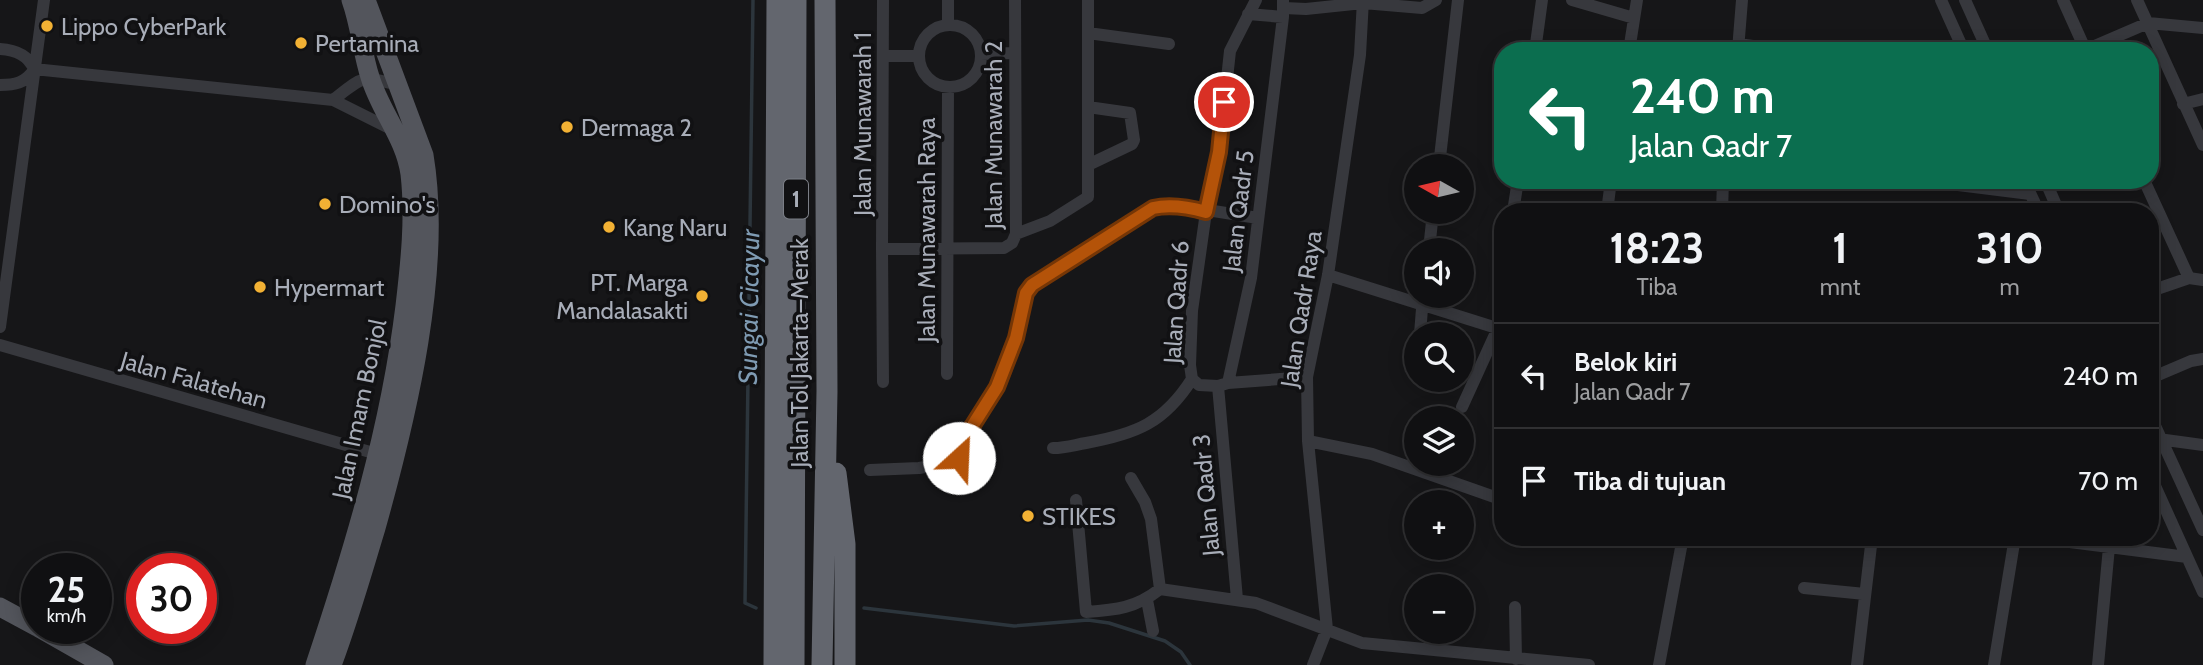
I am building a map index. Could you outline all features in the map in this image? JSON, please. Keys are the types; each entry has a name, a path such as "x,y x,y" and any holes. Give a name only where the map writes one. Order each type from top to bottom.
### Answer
{"highway":[{"path":"774,665 777,0"},
{"name":"Jalan Tol Jakarta–Merak","path":"794,665 796,0"},
{"name":"Jalan Tol Jakarta–Merak","path":"822,665 827,391 825,0"},
{"path":"827,391 845,544 845,665"},
{"path":"763,665 774,541"}],"main road":[{"name":"Jalan Imam Bonjol","path":"315,665 353,549 377,454 408,350 410,173 397,132 370,78 359,23 351,0"},
{"name":"Jalan Imam Bonjol","path":"332,665 349,621 395,459 408,350 428,239 427,173 422,146 366,0"},
{"path":"0,607 21,619"},
{"path":"67,644 104,665"}],"street":[{"path":"0,327 44,0"},
{"name":"Jalan Munawarah 1","path":"883,0 883,382"},
{"path":"948,0 948,25"},
{"name":"Jalan Munawarah 2","path":"946,248 1004,248 1013,243 1016,234 1015,0"},
{"path":"1016,234 1050,221 1088,197 1088,0"},
{"name":"Jalan Qadr 6","path":"1196,382 1190,365 1193,299 1205,215 1219,152 1230,51 1256,0"},
{"path":"1248,14 1363,1 1422,8 1436,0"},
{"path":"1440,154 1458,0"},
{"path":"1536,42 1542,0"},
{"path":"1572,0 1634,18"},
{"path":"1630,42 1637,0"},
{"path":"1738,42 1742,0"},
{"path":"1941,0 1960,42"},
{"path":"1965,0 1984,42"},
{"path":"2063,0 2081,42"},
{"path":"2137,0 2156,42"},
{"name":"Jalan Qadr Raya","path":"1313,665 1327,629 1308,441 1307,377 1328,275 1360,55 1363,1"},
{"name":"Jalan Qadr 5","path":"1223,385 1251,278 1283,8"},
{"path":"2103,42 2148,23 2203,28"},
{"path":"948,25 960,26 970,33 978,42 981,54 979,66 972,78 961,85 948,87 937,84 928,77 921,68 919,56 920,47 931,31 948,25"},
{"path":"1088,33 1169,44"},
{"path":"2159,48 2203,145"},
{"path":"0,49 24,56 34,69"},
{"path":"981,54 1015,53"},
{"path":"883,56 919,56"},
{"path":"0,85 15,85 29,77 34,69"},
{"path":"34,69 333,100 397,132"},
{"path":"333,100 357,81 370,78 399,85"},
{"name":"Jalan Munawarah Raya","path":"947,374 948,87"},
{"path":"2183,104 2203,99"},
{"path":"1088,107 1130,113 1134,139 1132,144 1088,166"},
{"path":"1990,189 2030,194"},
{"path":"2028,189 2034,203"},
{"path":"870,470 919,468 955,462 959,458 961,444 997,387 1016,338 1026,293 1032,285 1153,208 1188,207 1205,215 1258,218"},
{"path":"2159,213 2189,278"},
{"name":"Jalan Munawarah 1","path":"882,249 946,248"},
{"path":"1328,275 1404,295"},
{"path":"2159,288 2189,278 2203,280"},
{"path":"1445,308 1494,326"},
{"path":"1474,369 1494,339"},
{"name":"Jalan Falatehan","path":"0,345 377,454"},
{"path":"2159,374 2191,360 2203,359"},
{"path":"1053,447 1073,447 1142,429 1179,400 1196,382 1223,385 1307,377"},
{"name":"Jalan Qadr 3","path":"1223,385 1237,599"},
{"path":"2159,439 2203,444"},
{"path":"1308,441 1372,454 1494,497"},
{"path":"2159,443 2203,530"},
{"path":"1130,478 1145,502 1151,519 1160,589"},
{"path":"2159,495 2203,592"},
{"path":"1076,499 1086,612 1118,610 1147,600 1160,589 1255,603 1362,643 1589,665"},
{"path":"1660,665 1681,546"},
{"path":"1857,665 1871,546"},
{"path":"1994,665 2014,546"},
{"path":"2101,546 2187,557"},
{"path":"2098,665 2109,547"},
{"path":"1804,588 1866,594"},
{"path":"1147,600 1153,631"},
{"path":"1515,607 1516,659"}],"waterway":[{"name":"Sungai Cicayur","path":"753,0 745,603 756,608"},
{"name":"Sungai Cicayur","path":"864,608 1014,626 1088,620 1109,623 1165,641 1181,652 1190,665"}],"place":[{"name":"Lippo CyberPark","path":"47,26"},
{"name":"Pertamina","path":"301,43"},
{"name":"Dermaga 2","path":"567,127"},
{"name":"Domino's","path":"325,204"},
{"name":"Kang Naru","path":"609,227"},
{"name":"Hypermart","path":"260,287"},
{"name":"PT. Marga Mandalasakti","path":"702,296"},
{"name":"STIKES","path":"1028,516"}],"route":[{"path":"959,458 961,444 997,387 1016,338 1026,293 1032,285 1153,208 1188,207 1206,212 1219,152 1224,102"}]}
